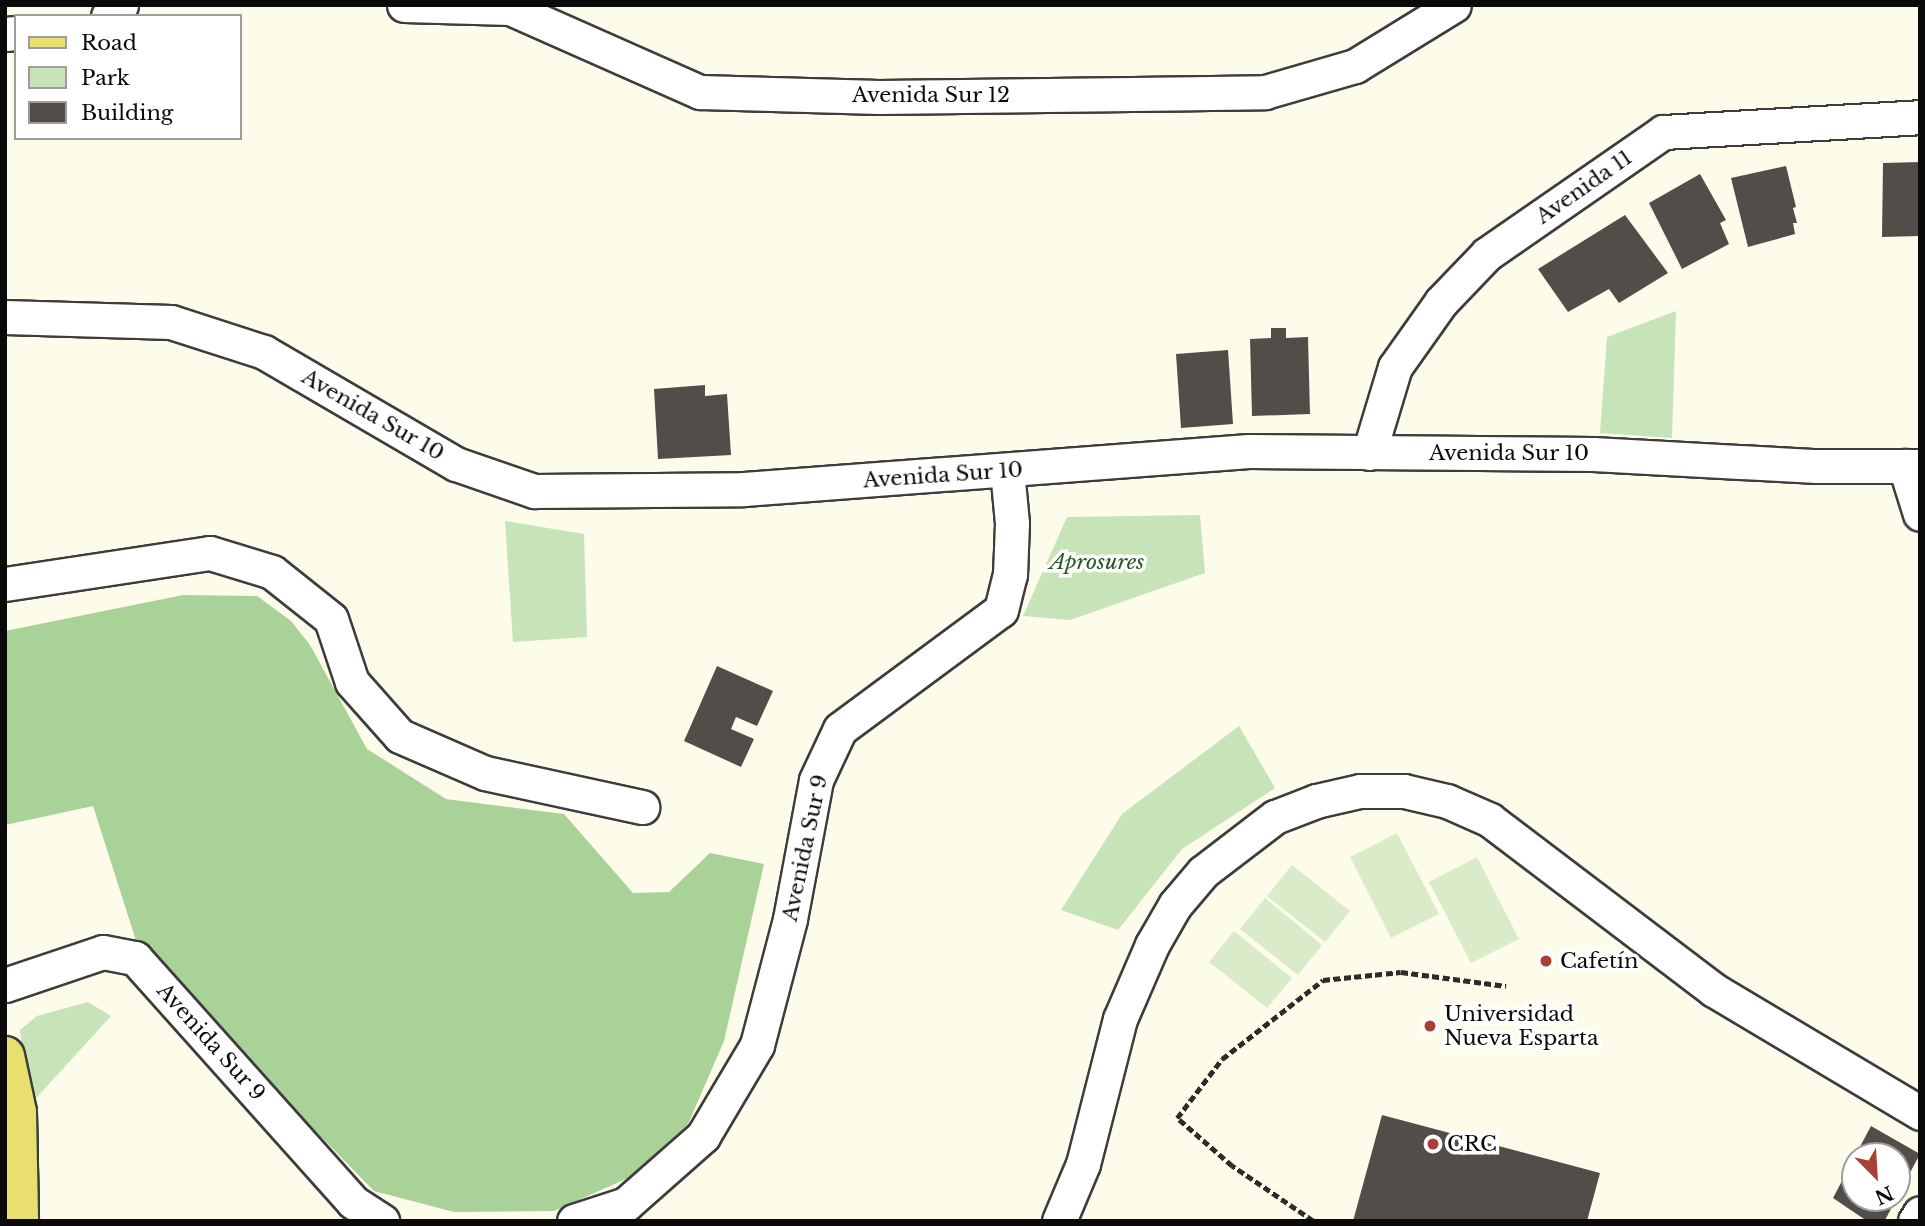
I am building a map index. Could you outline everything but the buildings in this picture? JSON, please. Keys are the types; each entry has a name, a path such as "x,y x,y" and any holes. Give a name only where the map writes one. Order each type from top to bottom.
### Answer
{"main road":[{"path":"5,1056 18,1112 19,1221"}],"street":[{"name":"Avenida Sur 12","path":"404,5 510,8 700,92 879,97 1265,92 1356,66 1454,5"},
{"name":"Avenida 11","path":"1369,453 1395,367 1441,302 1488,254 1663,132 1920,117"},
{"name":"Avenida Sur 10","path":"5,317 171,323 264,352 456,464 534,491 744,489 1250,452 1593,454 1817,466 1913,466"},
{"path":"1913,466 1920,514"},
{"name":"Avenida Sur 9","path":"574,1221 626,1204 703,1136 757,1045 790,919 816,780 840,729 1001,610 1010,575 1012,523 1007,470"},
{"path":"5,584 210,554 272,572 331,619 352,682 400,736 485,773 642,807"},
{"path":"1059,1221 1083,1164 1120,1019 1152,945 1175,905 1203,872 1275,817 1315,800 1360,791 1404,791 1447,801 1490,820 1714,990 1920,1113"},
{"name":"Avenida Sur 9","path":"5,985 103,952 135,958 353,1202 382,1221"},
{"path":"1915,1221 1920,1213"}],"path":[{"path":"1312,1221 1232,1166 1177,1118 1222,1059 1323,981 1401,972 1506,986"}],"green space":[{"path":"1676,311 1672,438 1600,433 1607,337"},
{"name":"Aprosures","path":"1200,515 1205,573 1070,620 1023,616 1067,517"},
{"path":"505,521 584,534 587,637 513,642"},
{"path":"183,595 257,596 291,621 310,645 367,749 446,799 564,814 633,893 669,892 710,853 764,864 724,1041 688,1124 628,1178 554,1211 454,1212 374,1191 139,950 93,806 5,825 5,631"},
{"path":"1239,726 1275,788 1182,849 1118,930 1061,910 1122,814"},
{"path":"1397,833 1439,914 1391,938 1350,857"},
{"path":"1477,857 1519,939 1471,963 1429,882"},
{"path":"1292,865 1350,911 1325,942 1267,896"},
{"path":"1265,898 1322,945 1298,975 1240,929"},
{"path":"1234,931 1292,978 1267,1008 1209,962"},
{"path":"88,1002 111,1016 28,1107 20,1030 37,1016"}],"place":[{"name":"Cafetín","path":"1546,961"},
{"name":"Universidad Nueva Esparta","path":"1430,1026"},
{"name":"CRC","path":"1433,1144"}]}
